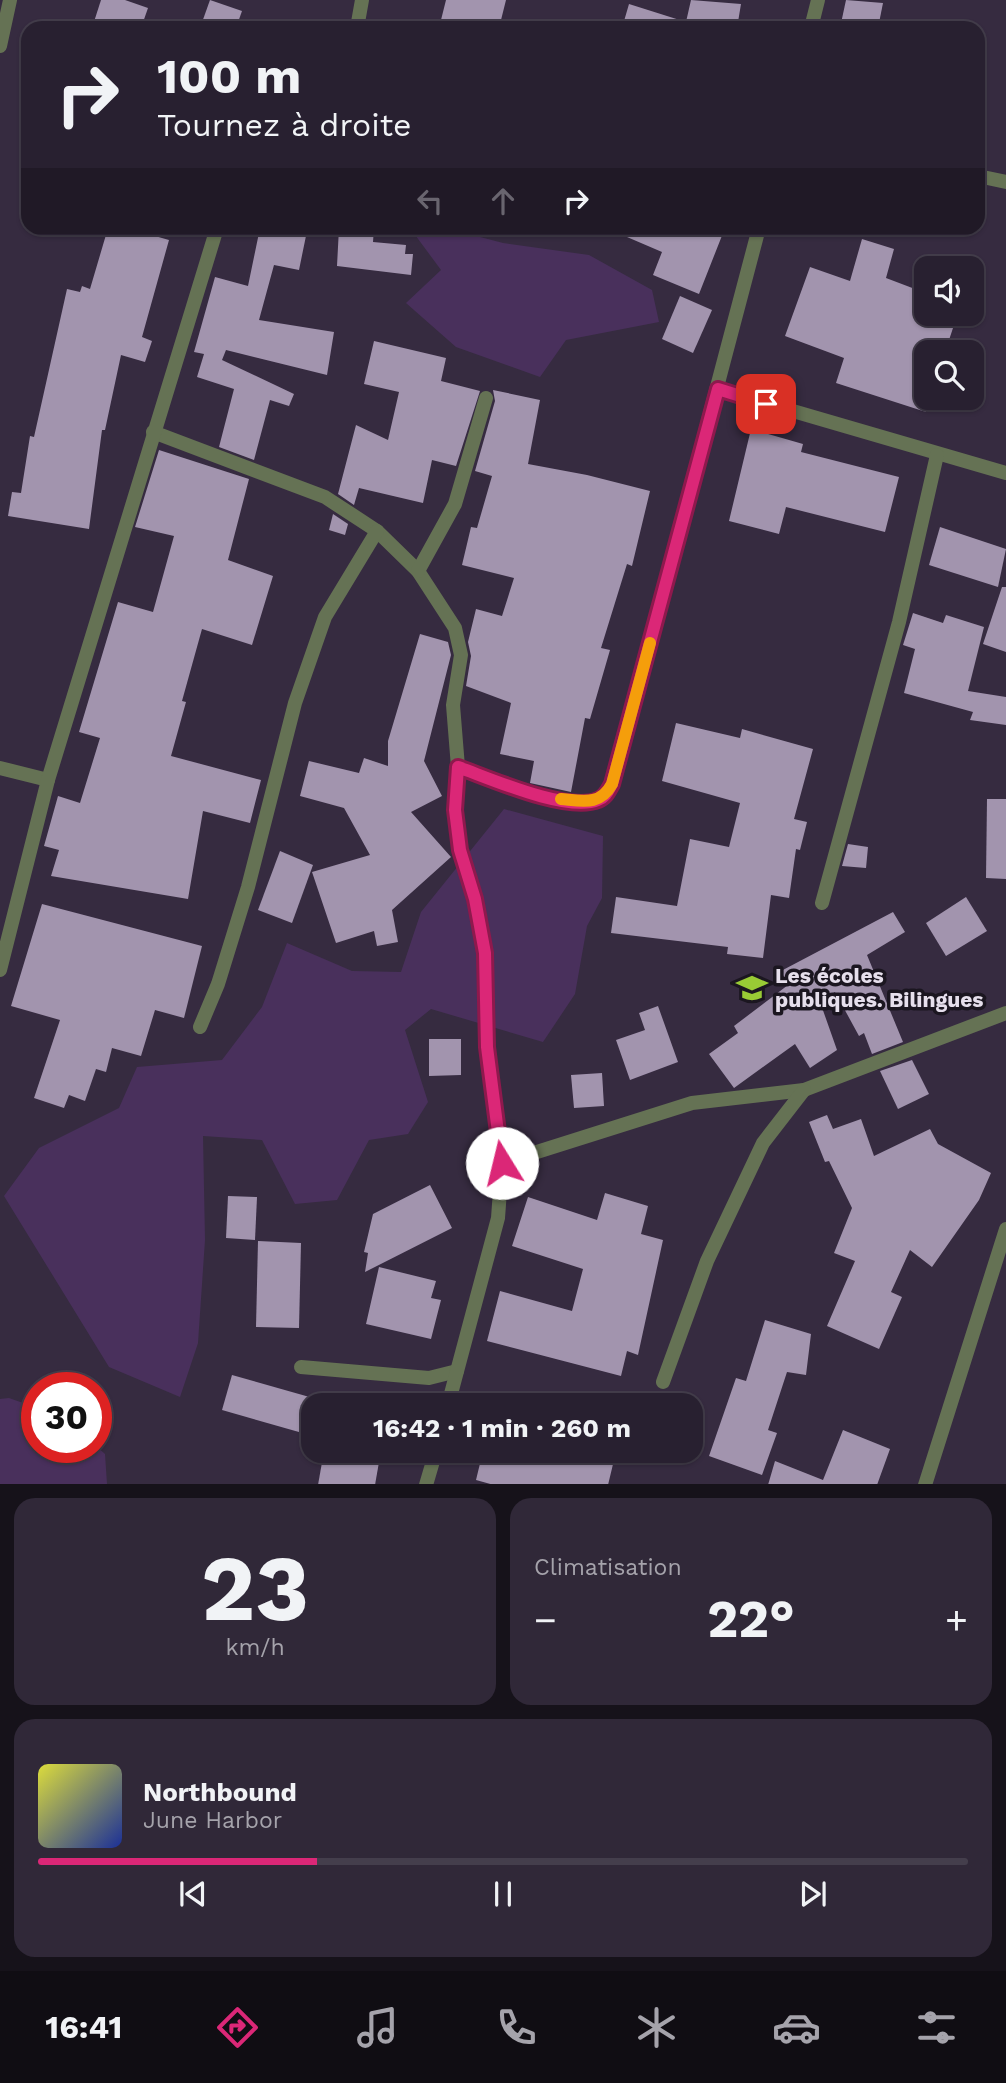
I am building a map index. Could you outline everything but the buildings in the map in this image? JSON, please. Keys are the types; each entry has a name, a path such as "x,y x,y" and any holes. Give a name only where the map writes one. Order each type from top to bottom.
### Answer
{"street":[{"path":"0,46 10,0"},
{"path":"358,21 362,0"},
{"path":"813,21 818,0"},
{"path":"985,178 1006,182"},
{"path":"0,970 48,780 215,235"},
{"path":"458,767 546,798 595,802 606,796 612,784 757,235"},
{"path":"718,389 1006,473"},
{"path":"418,570 455,504 485,398"},
{"path":"153,432 325,496 377,531 418,570 455,628 461,655 453,705 458,767 455,810 460,850 475,899 485,953 487,1047 502,1163 498,1218 451,1393"},
{"path":"822,903 899,622 937,455"},
{"path":"200,1027 218,984 248,887 295,703 325,617 377,531"},
{"path":"0,768 48,780"},
{"path":"502,1163 692,1103 804,1090 1006,1013"},
{"path":"663,1381 706,1261 763,1143 804,1090"},
{"path":"929,1483 1005,1238"},
{"path":"301,1367 429,1378 457,1371"},
{"path":"426,1484 432,1463"}],"shaded area":[{"path":"415,235 473,235 503,243 589,255 652,290 659,322 566,340 540,377 456,347 406,303 441,270"},
{"path":"504,809 603,836 602,898 587,926 575,994 543,1042 431,1009 405,1030 428,1102 408,1134 369,1140 337,1200 295,1204 262,1140 203,1136 205,1240 198,1343 180,1397 109,1367 4,1196 39,1148 119,1108 137,1067 222,1060 262,1007 287,943 352,971 401,972 421,912"},
{"path":"9,1398 21,1402 21,1463 106,1463 107,1484 0,1484 0,1399"}],"slow traffic":[{"path":"561,799 595,802 606,796 612,784 650,643"}],"place":[{"name":"Les écoles publiques. Bilingues","path":"752,988"}],"route":[{"path":"502,1163 487,1047 485,953 475,899 460,850 455,810 458,767 546,798 595,802 606,796 612,784 718,389 766,404"}]}
